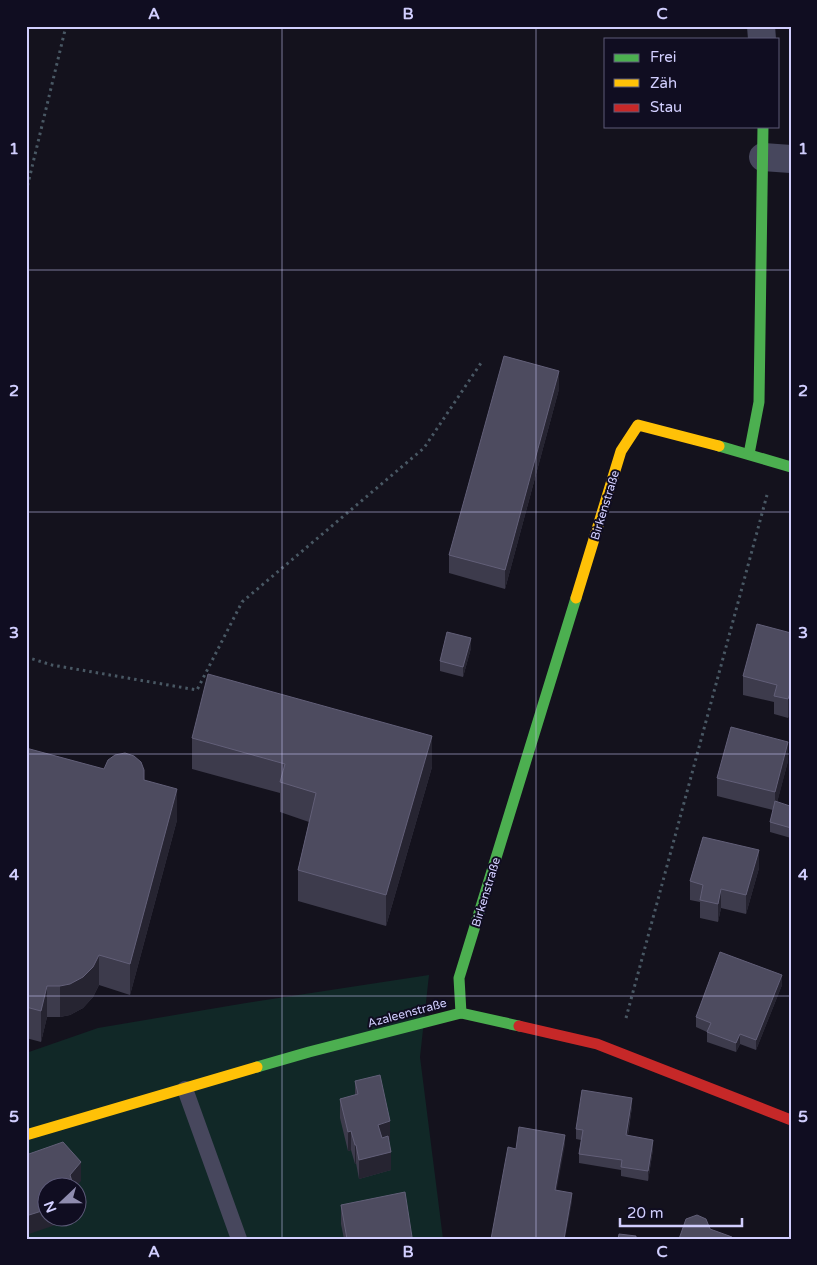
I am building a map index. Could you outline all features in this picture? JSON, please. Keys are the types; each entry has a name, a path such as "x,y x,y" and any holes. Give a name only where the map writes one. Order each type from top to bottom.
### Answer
{"street":[{"path":"763,128 759,402 749,454 791,467"},
{"path":"763,157 791,159"},
{"name":"Birkenstraße","path":"461,1013 459,978 621,451 638,426 749,454"},
{"name":"Azaleenstraße","path":"26,1135 310,1052 461,1013 597,1044 791,1120"}],"lane":[{"path":"185,1089 239,1239"}],"path":[{"path":"26,192 66,26"},
{"path":"26,657 52,666 197,690 242,602 424,448 484,360"},
{"path":"617,1052 776,462"}],"green space":[{"path":"429,975 420,1057 443,1239 26,1239 26,1053 98,1028"}],"building":[{"path":"504,356 559,371 505,570 449,555"},
{"path":"757,624 791,633 791,690 788,699 774,696 777,685 743,676"},
{"path":"447,632 471,638 463,667 440,661"},
{"path":"208,674 432,736 386,895 298,870 316,793 280,782 285,764 192,738"},
{"path":"731,727 788,742 775,792 717,778"},
{"path":"26,748 104,769 108,760 115,755 125,753 134,756 141,762 144,770 144,780 177,789 130,964 99,955 93,967 83,977 70,984 47,986 41,1011 26,1007"},
{"path":"775,801 790,806 791,828 770,822"},
{"path":"703,837 759,850 746,895 721,889 718,904 700,900 703,885 690,881"},
{"path":"720,952 782,975 756,1040 740,1034 736,1043 707,1032 711,1023 696,1017"},
{"path":"380,1075 390,1121 378,1125 382,1138 388,1136 391,1152 359,1160 351,1131 348,1132 340,1099 358,1094 355,1081"},
{"path":"582,1090 632,1098 626,1135 653,1140 648,1171 621,1167 622,1160 579,1154 583,1130 576,1129"},
{"path":"519,1127 565,1135 555,1190 572,1193 564,1239 491,1239 508,1147 516,1149"},
{"path":"63,1142 81,1162 70,1175 71,1178 38,1178 38,1212 26,1216 26,1155"},
{"path":"405,1192 412,1237 399,1239 347,1239 341,1205"},
{"path":"697,1215 706,1219 710,1229 732,1237 732,1239 679,1239 686,1219"},
{"path":"619,1234 636,1236 636,1239 618,1239"}],"traffic: fast":[{"path":"749,454 759,402 763,128"},
{"path":"719,446 791,467"},
{"path":"461,1013 459,978 576,598"},
{"path":"257,1067 461,1013 519,1026"}],"traffic: slow":[{"path":"576,598 621,451 638,425 719,446"},
{"path":"26,1135 257,1067"}],"traffic: jam":[{"path":"519,1026 597,1044 791,1120"}]}
